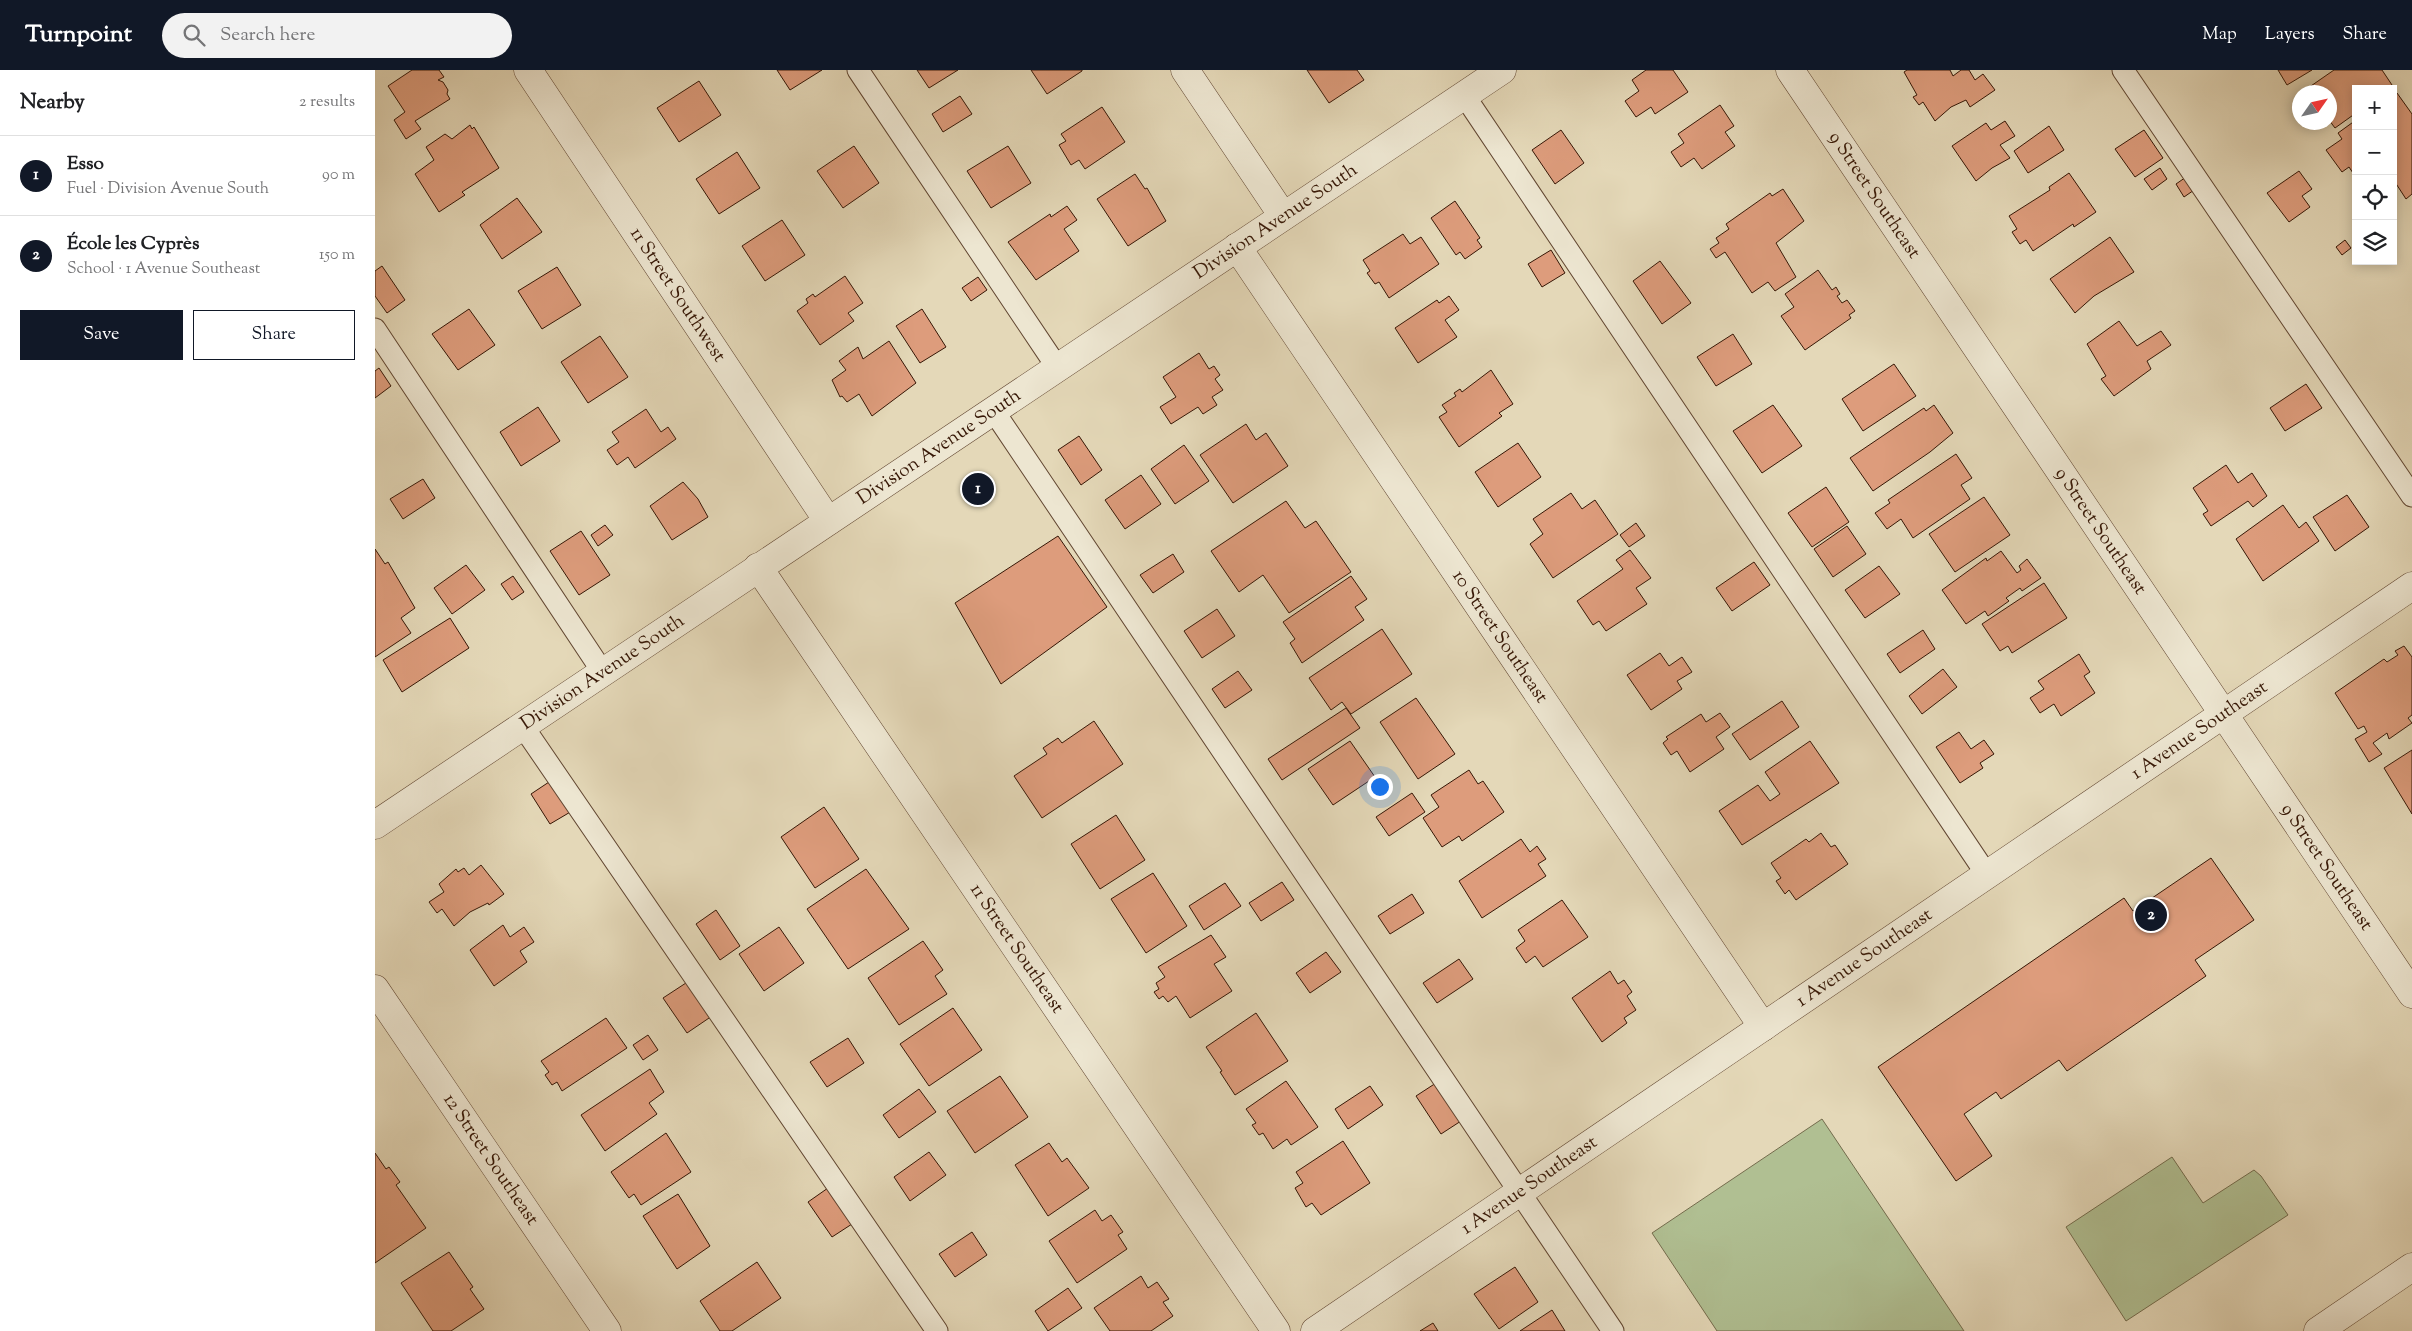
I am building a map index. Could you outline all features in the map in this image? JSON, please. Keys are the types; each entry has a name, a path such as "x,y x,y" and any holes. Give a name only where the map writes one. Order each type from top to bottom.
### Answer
{"street":[{"name":"11 Street Southwest","path":"528,70 827,521"},
{"path":"1185,70 1283,216"},
{"name":"Division Avenue South","path":"375,825 602,671 1502,70"},
{"name":"9 Street Southeast","path":"1790,70 2412,994"},
{"name":"10 Street Southeast","path":"1237,247 1763,1027"},
{"name":"11 Street Southeast","path":"758,567 1276,1331"},
{"name":"1 Avenue Southeast","path":"1315,1331 2412,586"},
{"name":"12 Street Southeast","path":"375,989 607,1331"},
{"path":"2318,1331 2412,1267"}],"lane":[{"path":"858,70 1057,367"},
{"path":"2123,70 2412,496"},
{"path":"1464,95 1987,875"},
{"path":"375,329 602,671"},
{"path":"993,410 1613,1331"},
{"path":"522,725 937,1331"}],"green space":[{"path":"1822,1119 1964,1331 1717,1331 1652,1233"},
{"path":"2172,1157 2203,1203 2254,1170 2261,1176 2288,1215 2126,1321 2066,1227"}],"building":[{"path":"412,70 439,70 444,77 438,80 443,82 448,90 447,94 450,99 415,121 421,129 406,139 394,120 405,112 388,86"},
{"path":"777,70 822,70 790,90"},
{"path":"917,70 958,70 929,88"},
{"path":"1031,70 1082,70 1082,71 1047,94"},
{"path":"1307,70 1357,70 1364,80 1329,103"},
{"path":"1646,70 1673,70 1688,92 1655,114 1651,107 1636,117 1625,101 1639,91 1632,80"},
{"path":"1907,70 1950,70 1953,76 1961,70 1969,70 1975,80 1983,74 1995,90 1970,107 1966,100 1951,107 1935,121 1923,102 1919,105 1913,97 1917,95 1904,72"},
{"path":"2278,70 2312,70 2287,85"},
{"path":"2334,70 2382,70 2392,85 2352,85 2352,116 2337,127 2337,85 2312,85"},
{"path":"699,81 721,115 679,142 657,108"},
{"path":"2397,93 2412,114 2412,194 2406,199 2397,185"},
{"path":"960,96 972,114 943,132 932,114"},
{"path":"1720,105 1734,126 1725,132 1735,146 1702,169 1694,158 1681,167 1671,152 1684,143 1678,134"},
{"path":"1102,107 1125,142 1085,169 1079,160 1071,165 1059,145 1066,141 1061,134"},
{"path":"2005,121 2015,136 2000,145 2010,158 1992,168 1976,181 1952,146 1986,123 1991,130"},
{"path":"2352,123 2352,172 2349,167 2342,172 2326,150 2342,139 2338,133"},
{"path":"470,125 472,129 474,127 499,168 462,192 465,195 439,212 415,174 434,160 426,147 445,134 452,139"},
{"path":"2049,126 2064,150 2028,173 2014,151"},
{"path":"1561,130 1584,163 1555,184 1532,150"},
{"path":"2144,130 2163,158 2135,177 2115,149"},
{"path":"854,146 879,183 843,208 817,171"},
{"path":"1008,146 1031,183 991,208 967,171"},
{"path":"737,152 760,188 719,214 696,179"},
{"path":"2160,168 2167,179 2152,190 2144,179"},
{"path":"2299,171 2312,189 2302,196 2310,207 2289,222 2267,193"},
{"path":"2069,173 2096,212 2074,227 2073,224 2033,251 2026,240 2020,244 2012,232 2017,229 2009,216 2050,190 2049,187"},
{"path":"1135,174 1145,189 1147,188 1166,221 1128,246 1097,199"},
{"path":"2189,175 2197,188 2184,197 2176,184"},
{"path":"1783,189 1804,221 1776,243 1796,277 1775,291 1768,282 1752,293 1725,252 1716,258 1710,249 1719,243 1716,238 1729,229 1726,224 1770,193 1772,196"},
{"path":"517,198 542,232 502,259 480,225"},
{"path":"1455,201 1480,238 1477,240 1482,247 1465,259 1460,252 1456,255 1431,218"},
{"path":"1067,206 1077,220 1064,229 1079,251 1036,280 1008,242 1050,214 1051,217"},
{"path":"782,220 805,255 765,281 742,246"},
{"path":"1403,234 1410,244 1421,237 1439,264 1389,298 1379,282 1375,284 1367,273 1370,271 1363,260"},
{"path":"2110,237 2134,272 2094,296 2075,313 2050,279"},
{"path":"2345,240 2351,248 2342,255 2336,247"},
{"path":"1551,250 1565,273 1542,287 1528,264"},
{"path":"1660,261 1691,303 1662,324 1633,281"},
{"path":"382,266 405,300 387,313 375,296 375,271"},
{"path":"557,267 581,305 542,329 518,291"},
{"path":"1818,270 1832,290 1836,287 1840,294 1837,296 1842,303 1847,300 1855,311 1849,315 1851,318 1805,350 1781,316 1794,307 1785,294"},
{"path":"845,276 863,303 848,313 854,321 820,345 797,311 808,303 806,299 813,294 815,297"},
{"path":"978,277 987,290 971,301 962,288"},
{"path":"1449,296 1459,310 1445,320 1457,337 1418,363 1395,328 1437,300 1439,303"},
{"path":"469,309 495,345 458,370 432,334"},
{"path":"922,309 946,347 920,363 896,326"},
{"path":"2119,321 2137,346 2161,331 2171,345 2147,361 2151,369 2114,396 2101,379 2106,376 2087,344"},
{"path":"1733,334 1752,364 1716,386 1697,357"},
{"path":"600,336 628,377 588,403 561,362"},
{"path":"889,341 916,383 872,416 859,394 847,402 842,396 840,397 832,380 846,370 839,361 858,347 863,359"},
{"path":"1199,353 1209,369 1214,366 1220,375 1215,379 1223,390 1212,397 1217,405 1203,414 1198,407 1171,424 1160,407 1176,397 1163,377"},
{"path":"1894,364 1916,396 1863,431 1842,399"},
{"path":"379,368 391,386 375,398 375,371"},
{"path":"1491,370 1513,404 1499,413 1502,416 1459,447 1439,417 1447,412 1442,405 1456,396 1454,393 1460,389 1462,392"},
{"path":"2306,384 2322,408 2285,431 2270,408"},
{"path":"1773,405 1802,446 1762,473 1733,431"},
{"path":"1934,405 1953,433 1930,452 1873,491 1850,458 1924,408 1926,411"},
{"path":"538,407 560,441 521,466 500,432"},
{"path":"646,409 661,432 668,427 676,439 635,468 628,457 617,465 607,450 619,442 612,432"},
{"path":"1246,424 1256,440 1266,433 1288,466 1233,503 1200,455"},
{"path":"1079,436 1102,470 1081,485 1058,450"},
{"path":"1518,443 1541,477 1498,507 1475,472"},
{"path":"1184,445 1209,481 1175,504 1151,469"},
{"path":"1956,454 1972,478 1961,485 1970,499 1913,538 1901,519 1887,529 1875,513 1890,503 1888,500"},
{"path":"2226,465 2238,483 2252,473 2267,496 2253,507 2248,501 2211,526 2203,514 2208,511 2193,488"},
{"path":"1141,475 1161,504 1125,529 1105,500"},
{"path":"423,479 435,498 403,519 390,499"},
{"path":"683,482 698,499 708,517 672,540 650,506"},
{"path":"1826,487 1849,522 1812,547 1788,513"},
{"path":"1571,493 1582,509 1595,500 1618,534 1553,578 1530,544 1543,534 1533,519"},
{"path":"2347,495 2369,527 2335,551 2313,517"},
{"path":"1984,497 2010,535 1955,572 1929,534"},
{"path":"1286,501 1305,528 1316,521 1351,572 1289,613 1263,575 1239,592 1211,551"},
{"path":"2283,505 2299,528 2306,522 2319,541 2263,581 2236,539"},
{"path":"1636,523 1645,536 1629,547 1620,535"},
{"path":"605,525 613,535 598,546 591,535"},
{"path":"1847,526 1866,554 1833,577 1814,549"},
{"path":"581,531 610,575 579,595 550,551"},
{"path":"1058,536 1107,607 1001,684 955,603"},
{"path":"375,549 385,564 388,562 415,608 401,618 411,633 375,657"},
{"path":"1630,550 1651,578 1636,588 1647,604 1606,631 1599,621 1593,625 1577,601 1623,569 1616,560"},
{"path":"2001,551 2017,573 2021,570 2019,566 2027,559 2041,578 2022,591 2020,588 2006,598 2009,601 1988,616 1985,611 1966,624 1942,590 1986,558 1987,561"},
{"path":"1173,554 1184,572 1153,593 1140,575"},
{"path":"1754,562 1770,585 1732,611 1716,588"},
{"path":"466,565 485,590 452,614 434,588"},
{"path":"1879,566 1900,594 1865,618 1845,590"},
{"path":"513,576 524,592 512,600 501,584"},
{"path":"1351,576 1367,599 1355,607 1364,620 1302,663 1290,643 1295,639 1283,622"},
{"path":"2044,583 2067,618 2012,653 2008,646 2000,651 1982,624"},
{"path":"1217,609 1235,636 1202,658 1184,631"},
{"path":"450,618 469,648 402,692 383,660"},
{"path":"1382,629 1412,674 1351,714 1342,702 1331,710 1309,678"},
{"path":"1923,630 1935,649 1900,673 1887,654"},
{"path":"2404,646 2412,657 2412,715 2408,718 2412,723 2389,739 2387,733 2373,743 2382,754 2369,762 2355,739 2367,732 2364,726 2358,729 2335,693 2384,659 2387,662 2398,655 2395,651"},
{"path":"1660,653 1669,666 1682,657 1692,672 1677,681 1682,689 1651,710 1627,675"},
{"path":"2079,654 2090,672 2084,676 2095,693 2061,716 2054,704 2040,713 2030,698 2044,689 2038,681"},
{"path":"1943,669 1957,687 1922,714 1909,696"},
{"path":"1238,671 1252,690 1225,708 1212,689"},
{"path":"1416,698 1455,754 1418,779 1380,722"},
{"path":"1782,701 1799,727 1750,760 1732,734"},
{"path":"1346,708 1360,728 1282,780 1268,759"},
{"path":"1720,713 1730,727 1716,737 1724,749 1690,772 1677,751 1671,755 1663,743 1668,739 1666,737 1701,714 1706,722"},
{"path":"1094,721 1123,764 1042,818 1014,776 1047,754 1043,748 1058,738 1062,743"},
{"path":"1959,732 1971,749 1984,740 1994,754 1980,763 1983,768 1960,783 1936,747"},
{"path":"1350,741 1375,777 1333,805 1308,769"},
{"path":"1810,741 1839,783 1742,845 1719,811 1758,785 1770,801 1780,794 1765,772"},
{"path":"2412,750 2412,814 2384,768"},
{"path":"1469,770 1478,784 1483,781 1504,812 1462,841 1459,836 1442,847 1423,818 1439,807 1431,795"},
{"path":"552,780 572,811 550,824 531,794"},
{"path":"1412,793 1425,812 1389,836 1376,817"},
{"path":"824,807 859,859 815,888 781,837"},
{"path":"1116,815 1145,860 1100,889 1071,844"},
{"path":"1821,833 1831,847 1835,845 1848,864 1796,900 1789,890 1785,894 1776,881 1781,878 1771,863 1806,839 1809,842"},
{"path":"1521,839 1530,852 1537,846 1546,859 1538,864 1546,876 1482,918 1459,881"},
{"path":"2211,858 2254,920 2195,960 2206,976 2067,1071 2059,1060 2001,1099 1996,1092 1964,1114 1992,1156 1956,1181 1878,1067 2124,898 2133,911"},
{"path":"481,865 504,894 489,905 488,903 470,912 454,926 442,909 437,913 429,902 444,892 439,884 456,869 458,872 464,868 469,875"},
{"path":"866,869 909,929 848,969 807,909"},
{"path":"1153,873 1187,926 1146,953 1111,899"},
{"path":"1282,882 1294,900 1261,921 1249,903"},
{"path":"1225,883 1241,906 1204,930 1189,906"},
{"path":"1412,894 1424,913 1390,934 1378,916"},
{"path":"1562,900 1588,937 1543,967 1535,956 1526,963 1516,948 1525,941 1518,930"},
{"path":"716,910 740,946 720,960 696,924"},
{"path":"503,925 510,937 524,927 534,942 520,951 527,962 494,986 470,950"},
{"path":"779,927 804,963 764,991 739,954"},
{"path":"1211,935 1226,957 1214,964 1232,991 1190,1018 1176,996 1168,1002 1163,996 1159,999 1154,992 1159,989 1156,983 1165,977 1158,967"},
{"path":"923,941 943,970 935,976 947,994 899,1025 868,978"},
{"path":"1326,952 1341,972 1310,993 1296,973"},
{"path":"1459,959 1473,979 1437,1003 1423,983"},
{"path":"1610,971 1618,984 1624,980 1632,992 1627,996 1636,1010 1624,1018 1627,1023 1602,1042 1572,998"},
{"path":"689,981 712,1016 687,1033 663,998"},
{"path":"953,1008 982,1050 929,1086 900,1044"},
{"path":"1256,1013 1288,1061 1235,1095 1206,1047"},
{"path":"606,1018 627,1048 562,1091 557,1082 552,1085 545,1075 549,1072 541,1061"},
{"path":"648,1035 658,1050 643,1060 633,1045"},
{"path":"848,1038 864,1063 827,1087 810,1062"},
{"path":"650,1069 664,1092 649,1103 657,1114 605,1151 581,1115"},
{"path":"1000,1076 1028,1117 975,1153 947,1111"},
{"path":"1286,1081 1318,1127 1291,1145 1287,1139 1273,1149 1263,1133 1259,1135 1252,1125 1256,1123 1246,1109"},
{"path":"1436,1083 1461,1121 1441,1134 1416,1096"},
{"path":"1370,1086 1383,1105 1348,1129 1335,1109"},
{"path":"919,1089 936,1112 899,1138 883,1115"},
{"path":"666,1133 691,1172 641,1205 634,1194 629,1198 611,1172"},
{"path":"1343,1141 1370,1183 1321,1215 1312,1203 1306,1207 1295,1188 1303,1183 1296,1172"},
{"path":"1049,1143 1062,1162 1067,1158 1089,1188 1048,1216 1015,1165"},
{"path":"929,1152 946,1175 910,1201 894,1177"},
{"path":"375,1153 386,1169 389,1167 400,1182 396,1185 426,1228 375,1263"},
{"path":"828,1188 852,1224 832,1237 808,1202"},
{"path":"678,1194 710,1246 677,1269 643,1216"},
{"path":"1095,1210 1102,1221 1111,1215 1123,1232 1118,1235 1127,1249 1077,1283 1049,1241"},
{"path":"972,1232 987,1255 955,1277 939,1254"},
{"path":"449,1252 473,1287 470,1289 484,1309 451,1331 433,1331 401,1283"},
{"path":"757,1262 781,1298 732,1331 720,1331 700,1301"},
{"path":"1515,1267 1538,1302 1499,1329 1474,1294"},
{"path":"1141,1276 1148,1288 1157,1282 1169,1299 1163,1302 1173,1316 1151,1331 1110,1331 1094,1308"},
{"path":"1068,1288 1082,1308 1048,1331 1035,1311"},
{"path":"1552,1310 1565,1331 1520,1331"},
{"path":"1433,1323 1438,1331 1420,1331"}],"place":[{"name":"Esso","path":"978,489"},
{"name":"École les Cyprès","path":"2151,915"}]}
